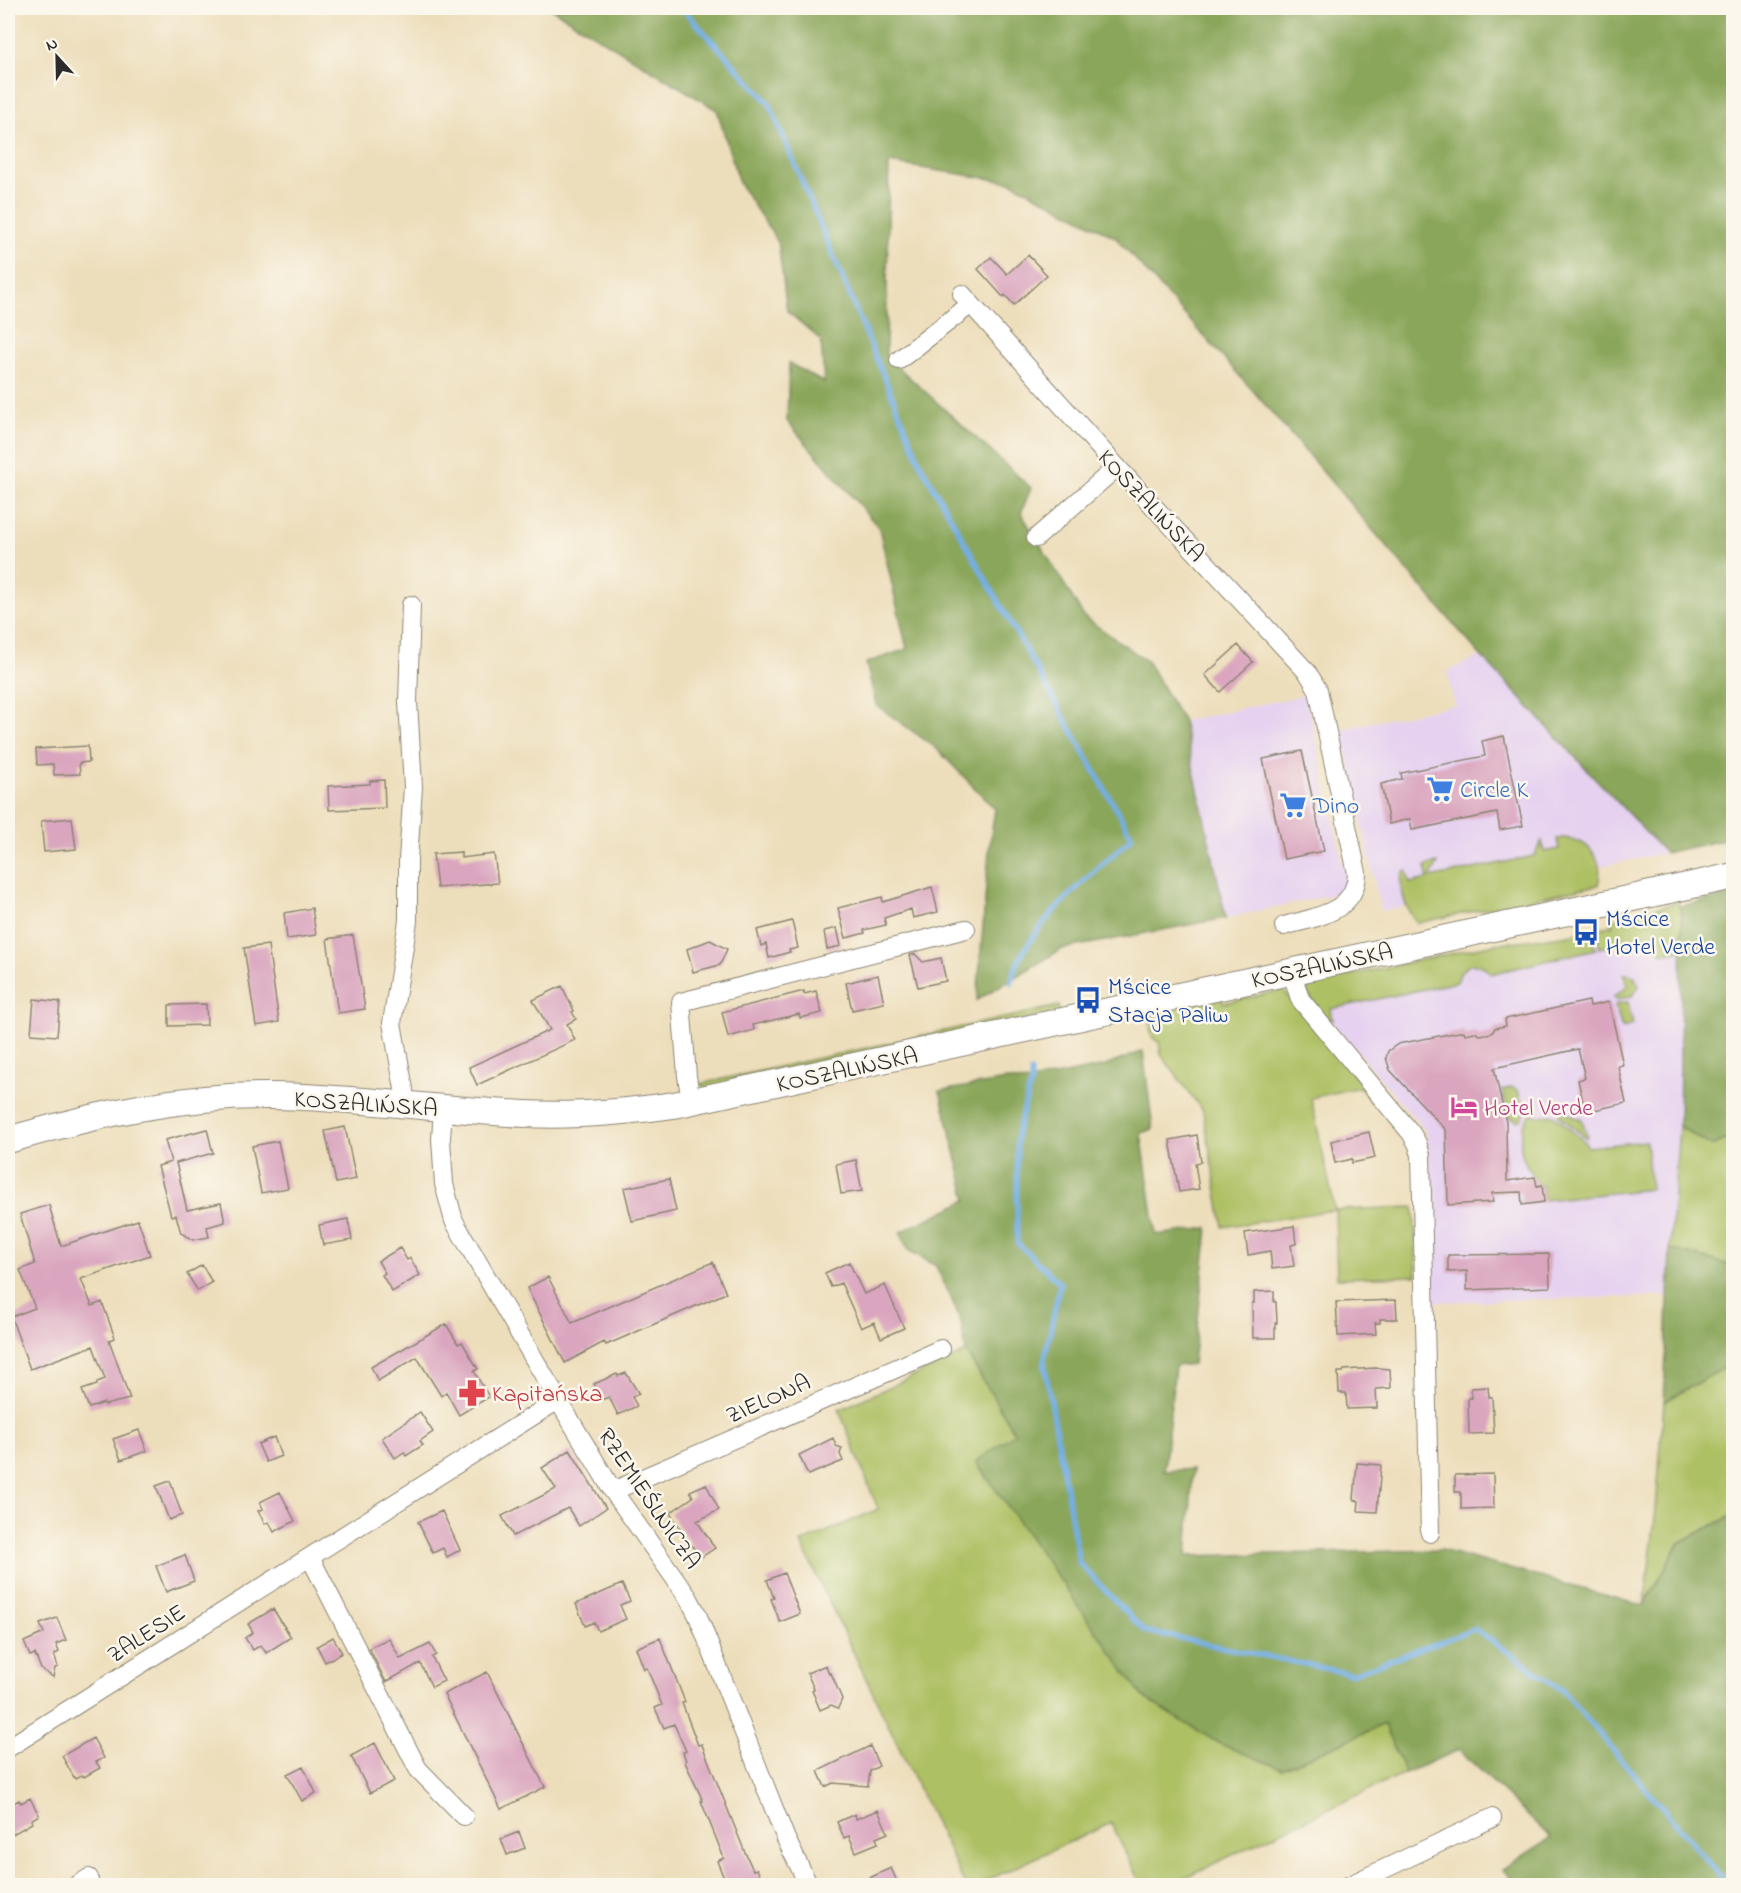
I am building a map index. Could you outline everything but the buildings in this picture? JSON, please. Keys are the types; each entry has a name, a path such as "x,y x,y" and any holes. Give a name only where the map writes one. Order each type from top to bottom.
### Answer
{"main road":[{"name":"KOSZALIŃSKA","path":"8,1140 103,1114 203,1099 272,1096 526,1114 625,1111 691,1102 1734,876"}],"street":[{"name":"KOSZALIŃSKA","path":"899,360 967,299 1117,467 1308,673 1318,690 1357,873 1357,884 1344,905 1333,911 1284,926"},
{"path":"1036,538 1117,467"},
{"path":"404,1105 404,1089 392,1023 408,921 408,860 414,787 408,702 411,605"},
{"path":"691,1102 681,1002 966,929"},
{"path":"1292,973 1300,999 1411,1133 1420,1155 1430,1533"},
{"name":"RZEMIEŚLNICZA","path":"443,1109 441,1139 444,1184 454,1221 614,1491 688,1597 697,1614 786,1839 809,1886"},
{"name":"ZIELONA","path":"614,1491 941,1349"},
{"name":"ZALESIE","path":"8,1748 97,1694 558,1400"},
{"path":"310,1557 418,1769 464,1816"},
{"path":"1348,1886 1492,1818"}],"shaded area":[{"path":"1481,656 1665,853 1381,911 1341,729 1455,705 1447,672"},
{"path":"1306,695 1349,891 1226,918 1183,721"},
{"path":"1682,916 1679,1126 1668,1296 1433,1302 1427,1133 1310,997"}],"green space":[{"path":"550,8 1733,8 1733,838 1665,853 1481,656 1255,393 1115,237 1011,182 889,163 886,356 1031,488 1021,513 1084,617 1147,661 1183,721 1226,918 1062,949 977,1000 989,849 995,809 936,748 876,705 866,663 907,649 879,528 787,421 789,363 824,383 821,340 787,311 778,242 739,183 717,110"},
{"path":"1557,839 1580,842 1593,852 1599,867 1598,885 1418,923 1406,905 1401,883 1406,870 1410,883 1428,879 1425,866 1438,863 1430,878 1534,856 1542,841 1544,852 1559,849"},
{"path":"1733,895 1733,1137 1711,1146 1679,1126 1682,916 1680,906"},
{"path":"1678,902 1682,916 1681,950 1662,954 1656,936 1599,948 1597,929 1613,925 1611,920"},
{"path":"1589,931 1596,949 1491,974 1483,966 1471,964 1461,971 1457,982 1331,1009 1333,1020 1324,1016 1307,993 1309,984 1495,944"},
{"path":"1624,974 1634,977 1639,987 1632,996 1616,1000 1614,997 1627,986"},
{"path":"1283,990 1375,1099 1372,1103 1359,1087 1311,1098 1335,1210 1223,1227 1203,1111 1161,1055 1159,1042 1152,1038 1150,1023 1158,1011 1222,997 1223,1003"},
{"path":"1628,1002 1633,1025 1622,1028 1615,1006 1618,1003"},
{"path":"1059,1006 1060,1012 706,1089 700,1084"},
{"path":"1143,1051 1153,1129 1141,1133 1156,1235 1208,1228 1193,1364 1175,1366 1164,1471 1193,1469 1187,1556 1442,1550 1644,1606 1679,1543 1733,1515 1733,1885 1520,1885 1502,1869 1551,1838 1459,1750 1405,1773 1384,1724 1282,1769 1218,1743 1143,1697 976,1462 1015,1433 966,1352 960,1318 936,1266 908,1250 900,1232 967,1200 940,1091 1006,1080 1026,1082 1105,1066"},
{"path":"1513,1087 1518,1091 1525,1110 1521,1120 1518,1121 1508,1116 1502,1090"},
{"path":"1561,1110 1582,1120 1586,1138 1559,1115"},
{"path":"1531,1114 1554,1115 1588,1147 1646,1141 1651,1189 1544,1200 1542,1185 1537,1186 1524,1160 1521,1148 1522,1129"},
{"path":"1679,1126 1711,1146 1733,1137 1733,1266 1670,1249"},
{"path":"1414,1207 1417,1276 1337,1278 1335,1210"},
{"path":"1670,1249 1733,1266 1734,1362 1664,1402"},
{"path":"966,1352 1016,1434 976,1462 1282,1769 1385,1724 1405,1773 1169,1885 1141,1885 1111,1823 977,1885 965,1885 801,1543 878,1509 839,1410"},
{"path":"1733,1362 1733,1515 1679,1543 1644,1606 1656,1510 1664,1402"}],"waterway":[{"path":"682,8 769,103 922,467 1132,837 1079,885 1044,923 1029,943 1018,963 1011,983"},
{"path":"1031,1072 1031,1083 1017,1133 1017,1243 1060,1283 1044,1361 1079,1563 1144,1631 1352,1674 1475,1629 1562,1690 1720,1876 1734,1884"}],"place":[{"name":"Circle K","path":"1440,789"},
{"name":"Dino","path":"1293,805"},
{"name":"Mścice Hotel Verde","path":"1586,932"},
{"name":"Mścice Stacja Paliw","path":"1088,1000"},
{"name":"Hotel Verde","path":"1464,1107"},
{"name":"Kapitańska","path":"472,1393"}]}
